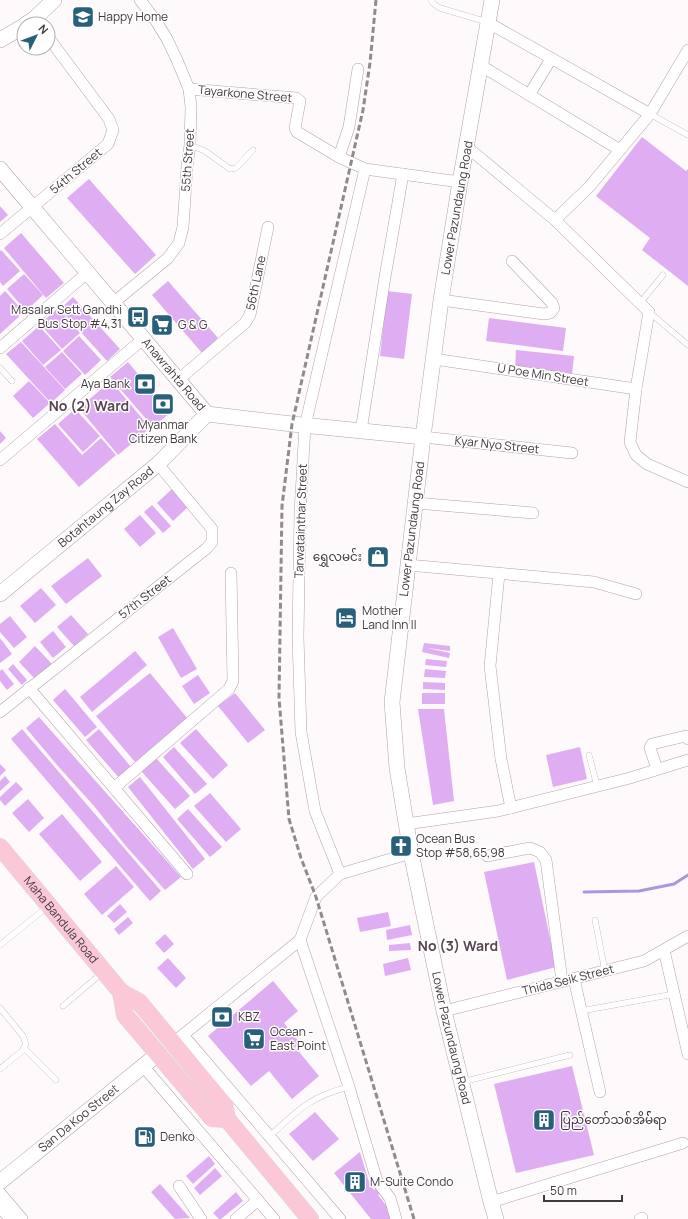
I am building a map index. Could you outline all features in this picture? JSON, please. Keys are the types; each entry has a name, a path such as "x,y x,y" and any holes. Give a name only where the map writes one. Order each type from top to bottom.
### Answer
{"main road":[{"path":"38,16 54,0"},
{"name":"Lower Pazundaung Road","path":"492,0 487,22 441,300 423,437 392,702 397,768 411,853 444,1011 496,1219"},
{"path":"0,40 16,31"},
{"name":"Anawrahta Road","path":"0,169 207,414 305,426 423,437"},
{"name":"Botahtaung Zay Road","path":"0,594 158,464 207,414"},
{"name":"Maha Bandula Road","path":"0,848 121,992 139,1002 178,1039 224,1105 227,1119 310,1219"},
{"path":"121,992 125,1015 212,1118 227,1119"},
{"name":"San Da Koo Street","path":"0,1182 158,1054"}],"street":[{"name":"55th Street","path":"113,303 168,258 179,243 183,227 190,146 191,107 189,89 167,39 140,0"},
{"path":"487,22 650,114"},
{"name":"54th Street","path":"0,234 108,144 112,130 109,119 56,48"},
{"path":"556,220 590,186 650,114 688,50"},
{"path":"529,96 551,59"},
{"path":"480,65 620,150"},
{"path":"358,69 348,127 339,157 365,168 460,182"},
{"name":"Tayarkone Street","path":"189,89 296,98 300,101 295,128 297,132 339,157"},
{"path":"467,147 556,220 649,312 636,389 630,442 636,455 647,464 688,482"},
{"name":"Tarwatainthar Street","path":"340,874 315,811 301,732 298,637 300,513 305,426 365,168"},
{"path":"360,431 403,174"},
{"name":"56th Lane","path":"178,380 245,323 250,315 268,227"},
{"path":"441,300 544,314 550,313 554,307 552,303 512,261"},
{"path":"0,348 87,273"},
{"path":"0,460 143,338"},
{"name":"U Poe Min Street","path":"434,359 636,389"},
{"name":"Kyar Nyo Street","path":"423,437 572,453"},
{"name":"57th Street","path":"0,712 212,542 212,529 158,464"},
{"path":"416,503 533,513"},
{"path":"408,565 594,582 636,594"},
{"path":"114,788 229,689 233,681 231,573"},
{"path":"499,574 490,666 502,759 511,808"},
{"path":"30,688 187,874"},
{"path":"657,769 650,748 652,744 686,736 688,739"},
{"path":"406,824 498,811 597,786 688,760"},
{"path":"487,856 530,848 540,852 546,860 562,981"},
{"path":"340,1219 270,1136 178,1039 300,940 316,897 340,874 411,853"},
{"name":"Thida Seik Street","path":"444,1011 644,961 688,936"},
{"path":"300,940 349,1087 377,1182 390,1198 396,1219"},
{"path":"664,950 688,1054"},
{"path":"574,978 600,1092"},
{"path":"143,1066 274,1219"},
{"path":"491,1202 683,1143"},
{"path":"179,1186 201,1219"},
{"path":"0,1193 22,1219"},
{"path":"236,1219 258,1200"},
{"path":"0,1207 10,1219"}],"lane":[{"path":"431,0 440,8 487,22"},
{"path":"650,114 688,135"},
{"path":"190,146 205,151 230,169 236,168 253,150"},
{"path":"640,303 663,275"},
{"path":"649,312 688,344"},
{"path":"0,368 12,381"},
{"path":"589,755 597,786"},
{"path":"0,945 49,906"},
{"path":"595,920 605,971"},
{"path":"63,1006 104,972"},
{"path":"581,1011 674,994"},
{"path":"0,1008 23,1036 26,1044 22,1051 0,1069"},
{"path":"24,1048 56,1080"},
{"path":"461,1082 570,1055"},
{"path":"270,1136 293,1114 309,1102 332,1091 349,1087"}],"building":[{"path":"642,137 686,171 688,169 688,286 642,250 650,238 596,196"},
{"path":"89,179 156,255 135,274 67,198"},
{"path":"0,206 8,215 0,222"},
{"path":"21,233 64,283 46,298 4,248"},
{"path":"1,250 20,271 3,286 0,282"},
{"path":"24,274 43,295 26,311 7,289"},
{"path":"168,281 218,338 202,353 152,295"},
{"path":"5,291 24,312 0,334 0,296"},
{"path":"387,291 412,294 404,359 380,356"},
{"path":"73,297 120,349 107,361 60,309"},
{"path":"58,308 80,333 62,349 40,324"},
{"path":"489,318 566,328 563,351 486,341"},
{"path":"39,326 61,350 43,365 22,341"},
{"path":"79,336 101,360 85,375 63,351"},
{"path":"21,342 65,390 51,403 6,354"},
{"path":"516,350 574,356 572,375 515,369"},
{"path":"62,352 82,374 65,389 45,367"},
{"path":"128,362 170,413 153,427 110,377"},
{"path":"29,381 50,403 33,418 13,396"},
{"path":"111,381 150,428 118,455 79,408"},
{"path":"75,409 100,436 83,452 58,424"},
{"path":"55,424 82,455 101,438 116,455 79,487 37,439"},
{"path":"0,431 6,438 0,444"},
{"path":"173,488 189,506 173,521 157,503"},
{"path":"152,505 171,526 163,533 144,512"},
{"path":"140,515 156,533 140,547 124,529"},
{"path":"88,558 102,576 66,604 51,586"},
{"path":"41,588 56,605 35,623 20,606"},
{"path":"71,615 88,634 74,646 57,627"},
{"path":"10,616 27,637 14,648 0,632 0,624"},
{"path":"173,628 197,669 181,678 158,637"},
{"path":"53,631 66,647 53,658 40,642"},
{"path":"0,638 12,654 0,663"},
{"path":"424,643 450,646 450,651 427,648 450,653 449,658 422,652"},
{"path":"35,646 52,664 35,679 19,662"},
{"path":"135,651 147,665 92,712 80,697"},
{"path":"426,659 447,661 446,667 425,665"},
{"path":"13,664 27,680 22,685 8,669"},
{"path":"2,669 14,684 7,690 0,681 0,671"},
{"path":"425,669 446,671 445,678 424,677"},
{"path":"150,673 187,718 135,762 96,716"},
{"path":"198,675 210,693 194,704 182,686"},
{"path":"423,682 445,683 445,690 423,689"},
{"path":"65,689 97,727 85,737 53,700"},
{"path":"235,693 265,730 248,743 218,706"},
{"path":"422,693 445,693 445,704 422,704"},
{"path":"418,709 444,709 454,801 433,805"},
{"path":"39,717 181,877 165,890 26,728"},
{"path":"22,729 161,891 150,901 11,739"},
{"path":"99,729 132,768 120,779 86,740"},
{"path":"196,729 228,765 213,779 180,743"},
{"path":"174,747 207,784 195,794 163,757"},
{"path":"580,747 587,779 553,787 546,755"},
{"path":"156,758 190,796 175,809 141,771"},
{"path":"0,764 6,770 0,776"},
{"path":"5,776 10,782 0,791 0,781"},
{"path":"140,777 205,859 193,869 128,787"},
{"path":"16,782 23,789 5,806 0,800 0,797"},
{"path":"210,793 241,829 226,842 194,806"},
{"path":"28,799 44,818 29,832 12,813"},
{"path":"188,809 222,847 210,857 177,819"},
{"path":"62,814 102,862 80,881 39,834"},
{"path":"534,862 556,967 507,980 484,872"},
{"path":"116,866 134,887 102,915 84,894"},
{"path":"120,904 127,912 114,923 107,916"},
{"path":"388,912 391,926 360,932 357,918"},
{"path":"128,917 133,923 119,935 114,929"},
{"path":"410,925 412,935 387,940 386,930"},
{"path":"165,934 174,944 164,953 155,943"},
{"path":"410,943 411,950 389,951 389,945"},
{"path":"168,958 186,978 176,988 157,968"},
{"path":"408,958 411,970 385,976 383,964"},
{"name":"Ocean - East Point","path":"273,981 298,1011 284,1023 300,1043 295,1047 319,1076 292,1099 269,1071 251,1086 208,1036"},
{"name":"ပြည်တော်သစ်အိမ််ရာ","path":"572,1066 594,1155 516,1173 494,1084"},
{"path":"315,1112 339,1139 313,1161 289,1134"},
{"name":"M-Suite Condo","path":"360,1152 368,1179 374,1190 379,1186 382,1191 378,1195 389,1209 392,1219 371,1219 334,1173"},
{"path":"209,1156 215,1164 193,1184 186,1176"},
{"path":"215,1168 222,1176 200,1195 194,1188"},
{"path":"160,1184 190,1218 175,1219 151,1192"},
{"path":"236,1192 243,1201 219,1219 213,1213"}],"waterway":[{"path":"584,892 639,891 674,884 688,875"}],"railway":[{"path":"376,0 370,63 363,110 292,424 282,506 279,698 289,819 301,858 316,897 414,1219"}],"place":[{"name":"Happy Home","path":"83,17"},
{"name":"Masalar Sett Gandhi Bus Stop #4,31","path":"138,317"},
{"name":"G & G","path":"162,325"},
{"name":"Aya Bank","path":"145,384"},
{"name":"Myanmar Citizen Bank","path":"163,404"},
{"name":"ရွှေလမင်း","path":"378,557"},
{"name":"Mother Land Inn II","path":"346,618"},
{"name":"Ocean Bus Stop #58,65,98","path":"401,846"},
{"name":"KBZ","path":"222,1017"},
{"name":"Ocean - East Point","path":"254,1039"},
{"name":"ပြည်တော်သစ်အိမ််ရာ","path":"544,1120"},
{"name":"Denko","path":"145,1137"},
{"name":"M-Suite Condo","path":"355,1182"}],"district":[{"name":"No (2) Ward","path":"89,406"},
{"name":"No (3) Ward","path":"458,946"}]}
